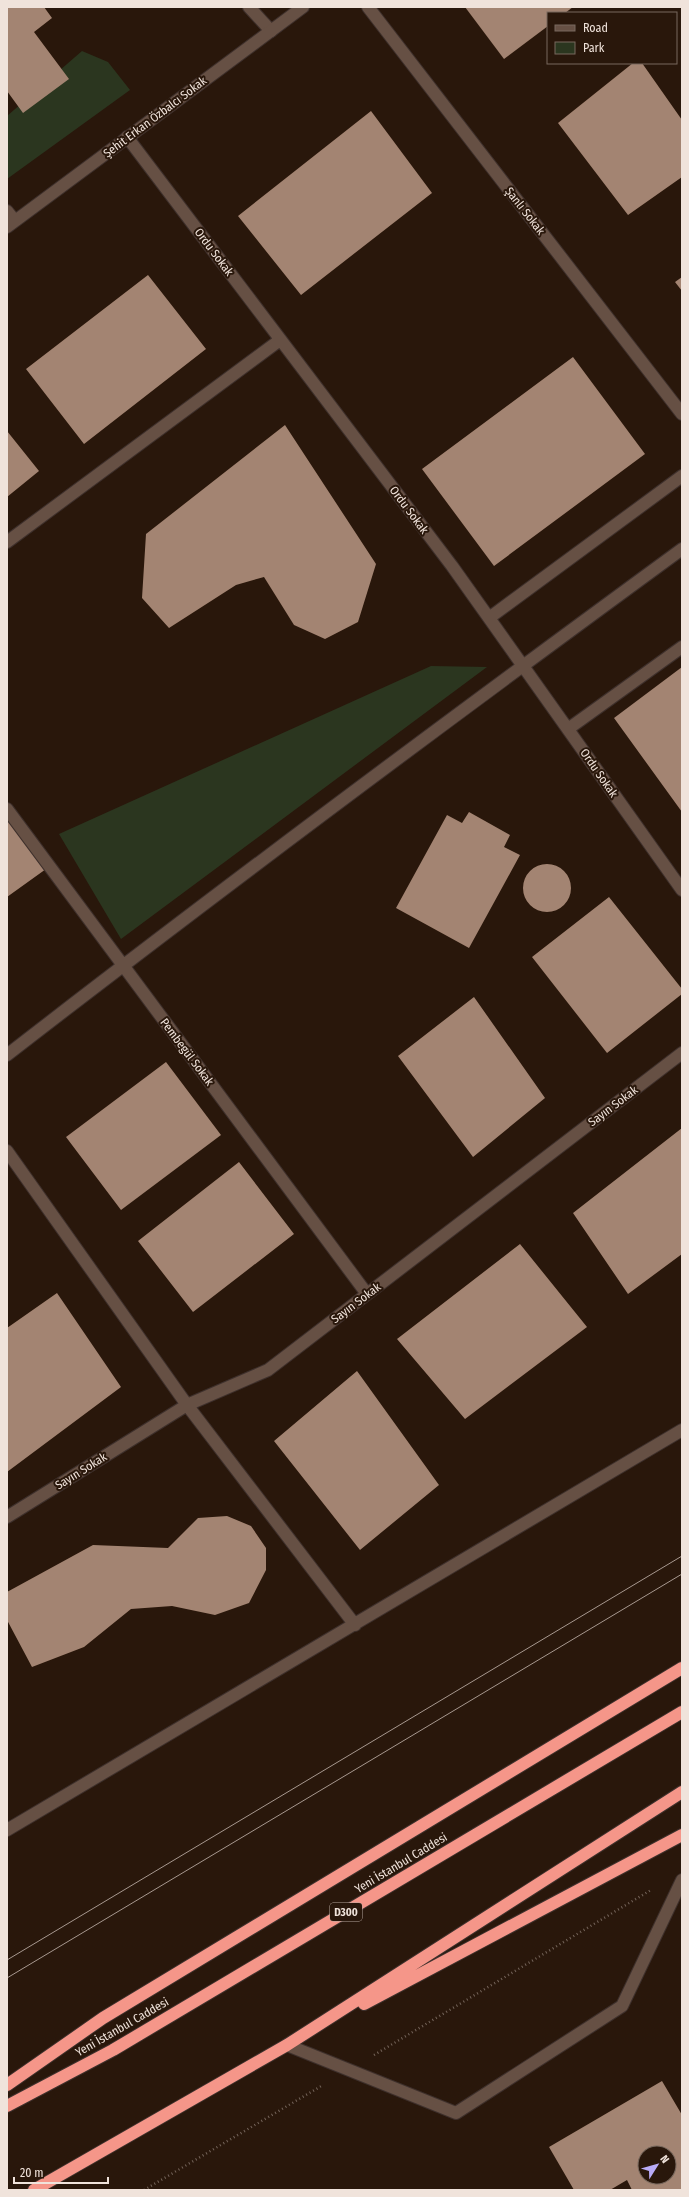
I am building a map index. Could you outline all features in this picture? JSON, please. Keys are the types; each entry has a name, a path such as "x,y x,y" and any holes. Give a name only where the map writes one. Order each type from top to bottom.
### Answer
{"highway":[{"path":"7,2085 103,2018 682,1668"},
{"name":"Yeni İstanbul Caddesi","path":"7,2106 113,2050 682,1712"},
{"path":"287,2045 682,1792"},
{"path":"34,2190 287,2045 682,1835"}],"street":[{"path":"249,7 271,31"},
{"name":"Şehit Erkan Özbalcı Sokak","path":"11,224 303,7"},
{"name":"Şanlı Sokak","path":"368,7 682,414"},
{"name":"Ordu Sokak","path":"127,137 489,618 682,890"},
{"path":"7,211 11,224"},
{"path":"7,542 280,340"},
{"path":"489,618 682,476"},
{"path":"7,1054 123,965 523,665 682,549"},
{"path":"568,729 682,647"},
{"name":"Pembegül Sokak","path":"7,809 367,1294"},
{"name":"Sayın Sokak","path":"7,1517 187,1404 268,1370 682,1053"},
{"path":"7,1151 187,1404 355,1625"},
{"path":"7,1830 682,1430"},
{"path":"287,2045 456,2113 622,2006 682,1880"}],"path":[{"path":"144,2190 655,1888"}],"green space":[{"path":"82,51 108,62 130,90 7,179 7,116"},
{"path":"431,666 487,667 121,939 59,834"}],"building":[{"path":"7,7 44,7 52,18 34,32 69,79 23,113 7,91"},
{"path":"465,7 573,7 566,12 547,12 547,27 504,59"},
{"path":"632,64 643,64 682,120 682,177 628,215 558,123"},
{"path":"371,111 432,193 301,295 238,216"},
{"path":"148,275 206,349 84,444 26,369"},
{"path":"682,277 682,291 675,282"},
{"path":"573,357 645,454 494,566 422,469"},
{"path":"285,425 376,564 358,622 325,639 294,625 264,577 236,585 169,628 142,598 146,534"},
{"path":"7,431 39,471 7,497"},
{"path":"682,667 682,812 614,718"},
{"path":"469,812 510,835 504,847 520,855 469,948 396,908 447,815 462,823"},
{"path":"7,816 46,869 7,897"},
{"path":"542,864 552,864 561,868 567,874 570,879 570,897 561,908 552,912 542,912 533,908 527,902 523,893 523,883 527,874 533,868"},
{"path":"609,897 682,989 682,994 607,1053 532,957"},
{"path":"474,997 545,1098 473,1157 398,1056"},
{"path":"166,1062 221,1135 121,1210 66,1137"},
{"path":"682,1128 682,1254 628,1294 573,1213"},
{"path":"239,1162 294,1234 193,1312 138,1241"},
{"path":"520,1244 587,1327 465,1419 397,1339"},
{"path":"57,1293 121,1387 7,1472 7,1328"},
{"path":"357,1371 439,1485 360,1550 274,1441"},
{"path":"227,1516 251,1526 266,1548 266,1570 249,1603 215,1615 172,1606 131,1609 84,1647 32,1667 7,1620 7,1592 93,1545 168,1548 198,1518"},
{"path":"662,2081 682,2115 682,2190 632,2190 627,2180 610,2190 574,2190 549,2147"}],"tram line":[{"path":"7,1960 682,1556"},
{"path":"7,1978 682,1574"}]}
